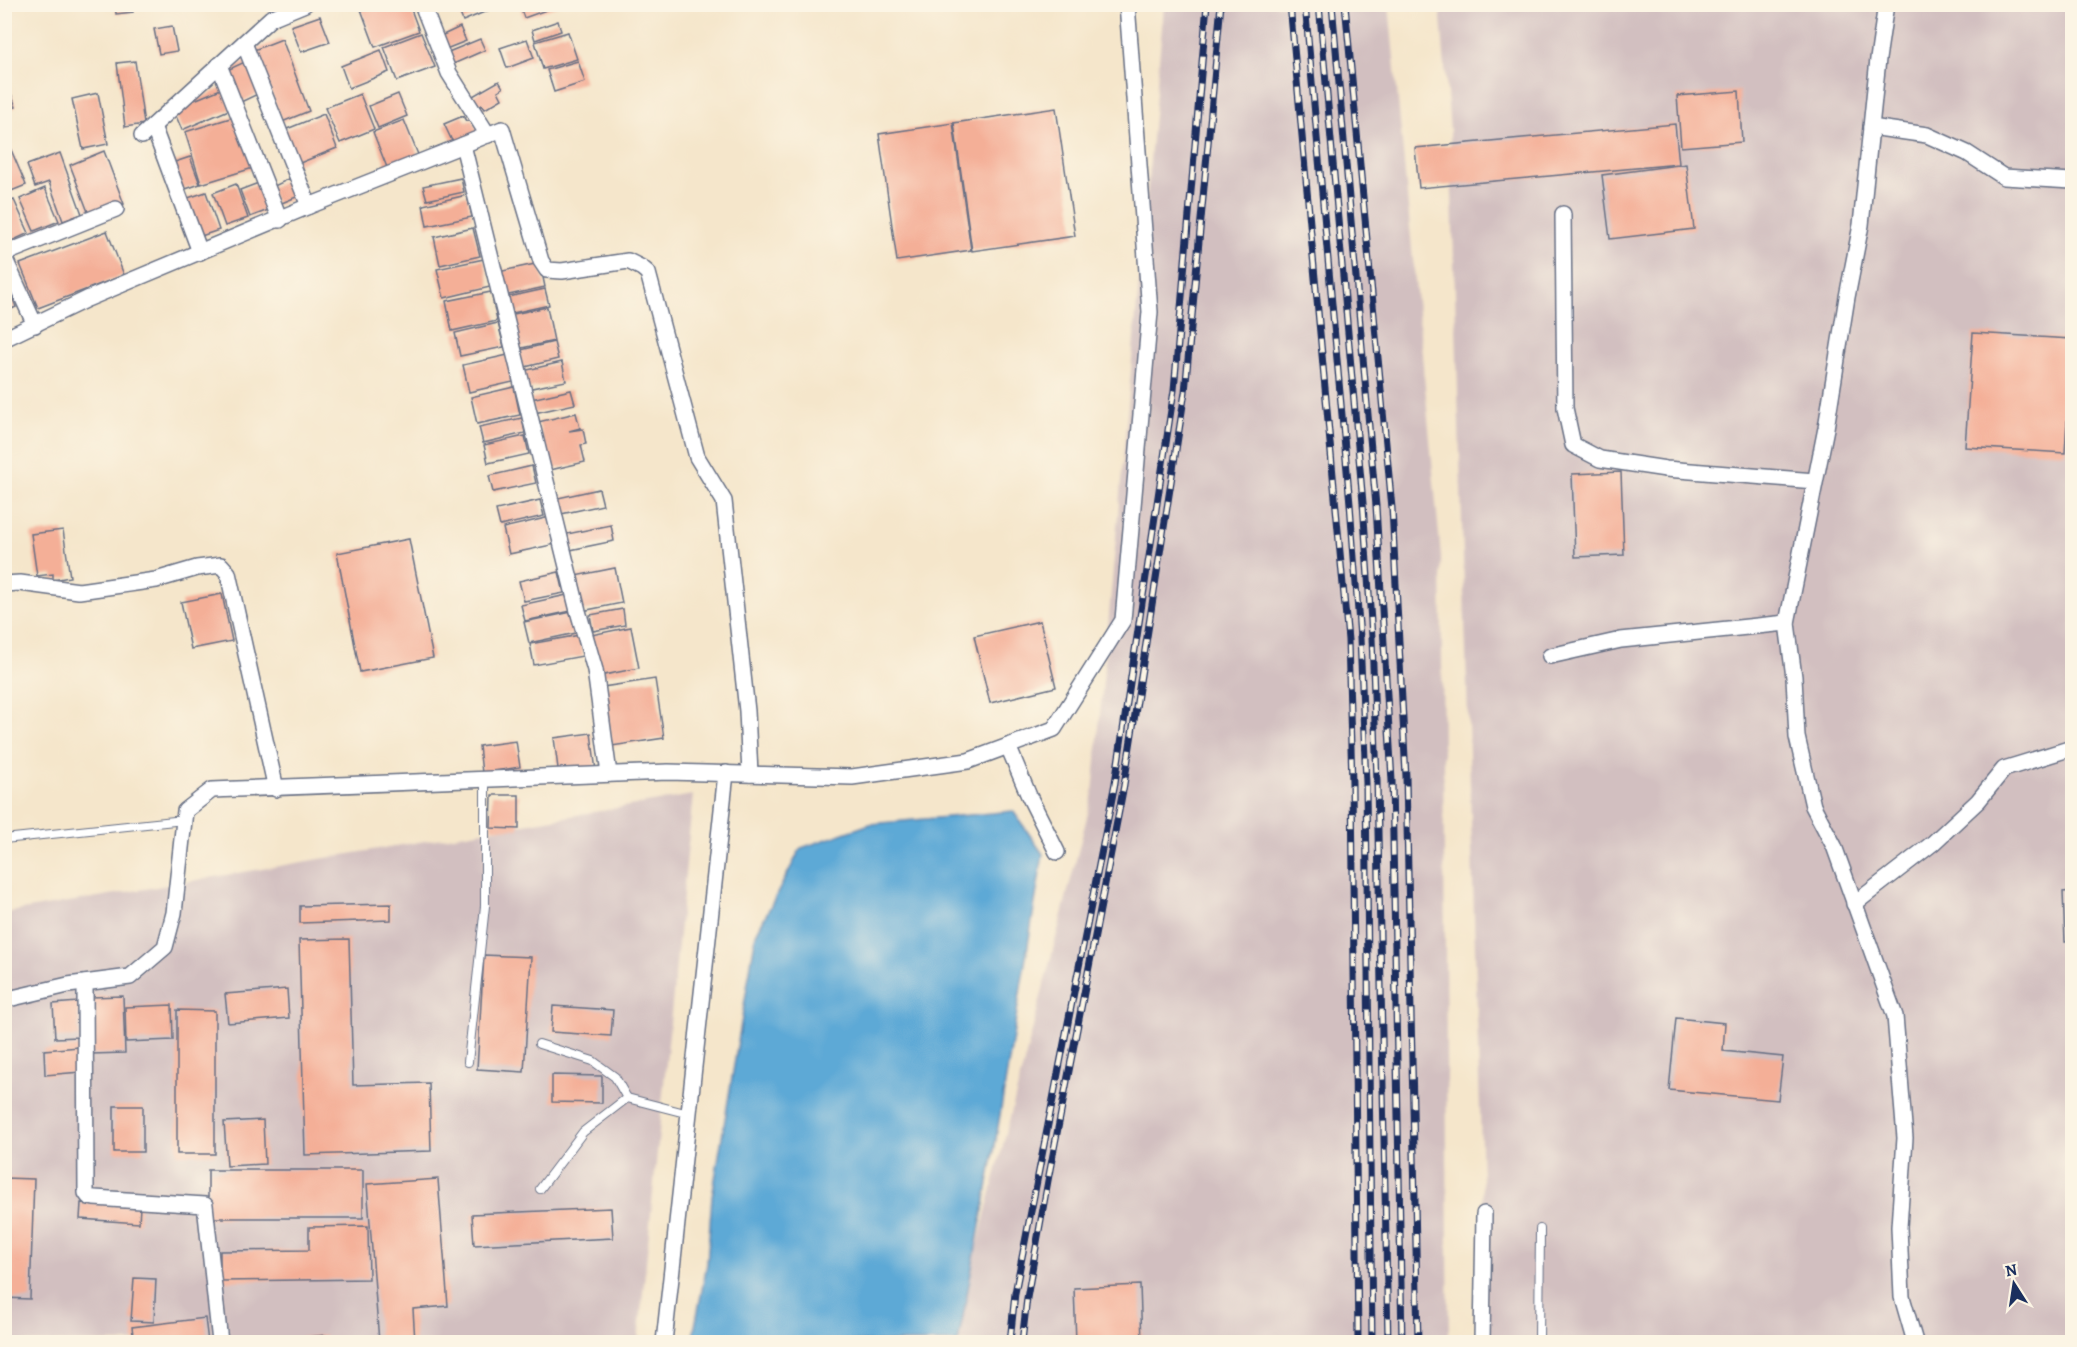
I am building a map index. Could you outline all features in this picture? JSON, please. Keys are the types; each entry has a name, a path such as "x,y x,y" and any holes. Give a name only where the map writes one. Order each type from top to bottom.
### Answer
{"street":[{"path":"201,252 147,131 244,43 269,11 305,4"},
{"path":"423,4 449,73 488,135"},
{"path":"4,1000 85,983 130,977 165,948 174,912 185,811 212,790 668,772 852,777 968,762 1054,729 1123,620 1150,312 1127,4"},
{"path":"1886,4 1861,225 1846,297 1830,406 1787,623 1794,677 1797,737 1813,806 1834,846 1895,1016 1905,1138 1899,1227 1902,1297 1915,1342"},
{"path":"244,43 309,206"},
{"path":"219,65 280,220"},
{"path":"1871,127 1927,135 1966,153 2004,177 2073,181"},
{"path":"4,339 87,299 309,206 502,129 541,261 547,270 562,271 628,261 648,273 697,457 724,501 746,699 750,774"},
{"path":"463,145 575,600 595,670 609,774"},
{"path":"35,324 4,255 116,209"},
{"path":"1563,213 1565,408 1573,445 1600,459 1666,469 1756,474 1815,481"},
{"path":"4,584 79,591 156,580 197,568 221,565 228,573 276,789"},
{"path":"1550,656 1621,640 1787,623"},
{"path":"1008,746 1029,796 1057,852"},
{"path":"1854,904 1933,843 1978,801 2004,769 2073,748"},
{"path":"664,1342 726,773"},
{"path":"85,983 87,1193 89,1197 94,1198 205,1205 220,1342"},
{"path":"1482,1342 1484,1214"}],"lane":[{"path":"468,1062 485,906 485,780"},
{"path":"4,839 184,820"},
{"path":"539,1044 593,1061 615,1077 627,1098 689,1114"},
{"path":"540,1190 583,1132 627,1098"},
{"path":"1539,1342 1540,1229"}],"shaded area":[{"path":"1164,5 1389,5 1441,556 1449,1342 956,1342 958,1321 1093,793"},
{"path":"1440,5 2072,5 2072,1342 1487,1342 1450,130"},
{"path":"693,795 638,1342 5,1342 5,913"}],"water":[{"path":"1013,811 1043,854 993,1157 958,1342 692,1342 707,1264 712,1197 756,934 801,848 870,824"}],"building":[{"path":"115,4 132,4 133,12 116,14"},
{"path":"359,4 409,4 419,31 375,47"},
{"path":"456,4 492,4 494,8 463,21"},
{"path":"519,4 560,4 560,5 524,18"},
{"path":"320,16 330,42 301,52 291,26"},
{"path":"558,21 561,31 535,40 532,30"},
{"path":"172,26 177,51 159,54 154,29"},
{"path":"460,27 466,41 446,49 441,36"},
{"path":"568,32 577,59 543,69 535,42"},
{"path":"421,33 435,67 397,81 384,47"},
{"path":"282,39 309,111 282,122 254,50"},
{"path":"480,39 485,50 451,65 446,53"},
{"path":"527,39 534,58 507,68 500,48"},
{"path":"381,50 389,72 349,88 341,66"},
{"path":"135,61 144,124 125,127 117,63"},
{"path":"247,61 262,92 241,102 225,71"},
{"path":"578,61 585,82 554,92 547,70"},
{"path":"4,75 16,107 4,111"},
{"path":"499,81 503,88 498,91 502,99 485,109 482,105 477,108 471,97"},
{"path":"223,88 231,109 182,130 173,109"},
{"path":"1739,91 1742,142 1681,147 1677,96"},
{"path":"98,93 108,144 83,149 72,99"},
{"path":"360,94 374,129 340,143 325,108"},
{"path":"398,94 407,116 378,128 369,106"},
{"path":"1056,108 1075,236 972,251 954,123"},
{"path":"324,114 337,148 295,165 282,131"},
{"path":"237,116 253,168 201,184 185,132"},
{"path":"463,116 466,121 472,119 479,134 454,145 444,124"},
{"path":"404,120 419,157 388,170 373,132"},
{"path":"953,123 971,250 897,261 879,134"},
{"path":"1675,124 1679,164 1419,188 1415,148"},
{"path":"9,145 26,185 4,194 4,147"},
{"path":"104,151 124,204 90,217 70,165"},
{"path":"60,153 82,214 63,221 49,182 35,187 27,165"},
{"path":"190,157 200,184 180,191 169,164"},
{"path":"1686,164 1694,229 1610,239 1602,175"},
{"path":"293,177 301,195 277,205 270,188"},
{"path":"461,178 464,192 427,200 423,186"},
{"path":"261,182 271,209 250,217 240,190"},
{"path":"236,184 248,218 225,226 213,193"},
{"path":"45,188 59,221 34,231 20,199"},
{"path":"206,192 219,230 198,237 185,199"},
{"path":"467,195 472,217 427,226 423,205"},
{"path":"14,200 29,233 5,244 4,204"},
{"path":"473,228 480,256 440,265 434,237"},
{"path":"107,231 124,275 38,308 20,264"},
{"path":"484,259 490,287 444,298 437,269"},
{"path":"540,263 545,287 504,296 498,272"},
{"path":"5,279 16,307 5,312"},
{"path":"545,289 549,305 508,314 504,298"},
{"path":"491,292 497,321 452,331 446,301"},
{"path":"547,307 554,341 517,349 509,315"},
{"path":"498,323 504,347 460,356 455,333"},
{"path":"1973,333 2072,339 2065,453 1965,447"},
{"path":"554,342 558,359 521,368 517,351"},
{"path":"508,355 513,382 469,392 463,365"},
{"path":"562,362 566,381 527,389 523,371"},
{"path":"514,387 520,415 477,424 471,397"},
{"path":"571,390 575,404 534,413 531,399"},
{"path":"576,413 580,428 569,431 583,429 586,444 581,445 585,462 550,470 538,422"},
{"path":"522,418 525,433 483,443 479,427"},
{"path":"525,436 529,454 488,463 484,445"},
{"path":"532,466 536,483 493,492 489,476"},
{"path":"1621,472 1624,555 1575,557 1572,474"},
{"path":"599,489 603,505 561,514 558,498"},
{"path":"540,500 544,516 500,526 496,510"},
{"path":"550,517 556,544 509,554 503,528"},
{"path":"611,525 614,541 570,550 567,534"},
{"path":"63,530 70,577 53,580 53,574 37,576 31,534"},
{"path":"409,539 433,658 360,672 337,553"},
{"path":"615,568 622,603 582,611 575,576"},
{"path":"559,572 564,593 524,601 519,581"},
{"path":"222,594 232,641 191,649 181,602"},
{"path":"567,595 571,611 525,621 521,605"},
{"path":"623,609 625,625 593,631 590,615"},
{"path":"572,612 576,633 529,643 524,622"},
{"path":"1040,621 1056,687 990,703 974,636"},
{"path":"631,627 639,668 599,676 591,635"},
{"path":"580,635 583,656 534,665 530,644"},
{"path":"655,679 664,738 612,746 603,687"},
{"path":"591,733 596,771 559,776 554,738"},
{"path":"516,741 520,767 482,773 479,746"},
{"path":"492,795 519,795 519,829 491,828"},
{"path":"2072,891 2072,942 2065,942 2063,892"},
{"path":"391,904 391,920 300,923 300,906"},
{"path":"349,939 353,1085 429,1083 431,1151 305,1155 299,940"},
{"path":"484,955 531,957 524,1072 477,1069"},
{"path":"287,989 289,1018 228,1023 225,994"},
{"path":"123,996 125,1053 91,1054 90,997"},
{"path":"78,1002 79,1037 55,1038 53,1004"},
{"path":"172,1005 173,1040 126,1042 125,1007"},
{"path":"553,1006 613,1010 611,1036 551,1032"},
{"path":"177,1010 215,1011 215,1154 177,1154"},
{"path":"1676,1018 1725,1023 1723,1051 1783,1057 1778,1100 1669,1090"},
{"path":"79,1047 81,1072 45,1075 44,1050"},
{"path":"552,1075 602,1076 602,1103 552,1102"},
{"path":"114,1106 143,1106 143,1152 114,1152"},
{"path":"263,1120 265,1164 227,1166 224,1122"},
{"path":"208,1170 363,1170 363,1218 208,1218"},
{"path":"4,1178 34,1179 30,1299 4,1298"},
{"path":"438,1179 448,1306 413,1309 415,1342 379,1342 367,1184"},
{"path":"81,1203 140,1207 139,1223 80,1219"},
{"path":"611,1208 613,1238 474,1245 472,1214"},
{"path":"368,1226 369,1279 220,1281 220,1251 309,1250 309,1227"},
{"path":"134,1278 156,1279 154,1322 131,1321"},
{"path":"1140,1285 1142,1342 1076,1342 1074,1288"},
{"path":"205,1318 208,1342 134,1342 132,1327"},
{"path":"325,1335 326,1342 271,1342 271,1341"}],"railway":[{"path":"1010,1342 1015,1293 1115,783 1174,390 1207,4"},
{"path":"1022,1342 1027,1298 1049,1175 1124,785 1185,392 1221,4"},
{"path":"1290,4 1348,640 1352,783 1358,1342"},
{"path":"1305,4 1360,638 1366,783 1372,1342"},
{"path":"1319,4 1363,503 1372,637 1388,1342"},
{"path":"1332,4 1376,506 1392,781 1402,1342"},
{"path":"1345,4 1392,508 1406,777 1418,1342"}]}
